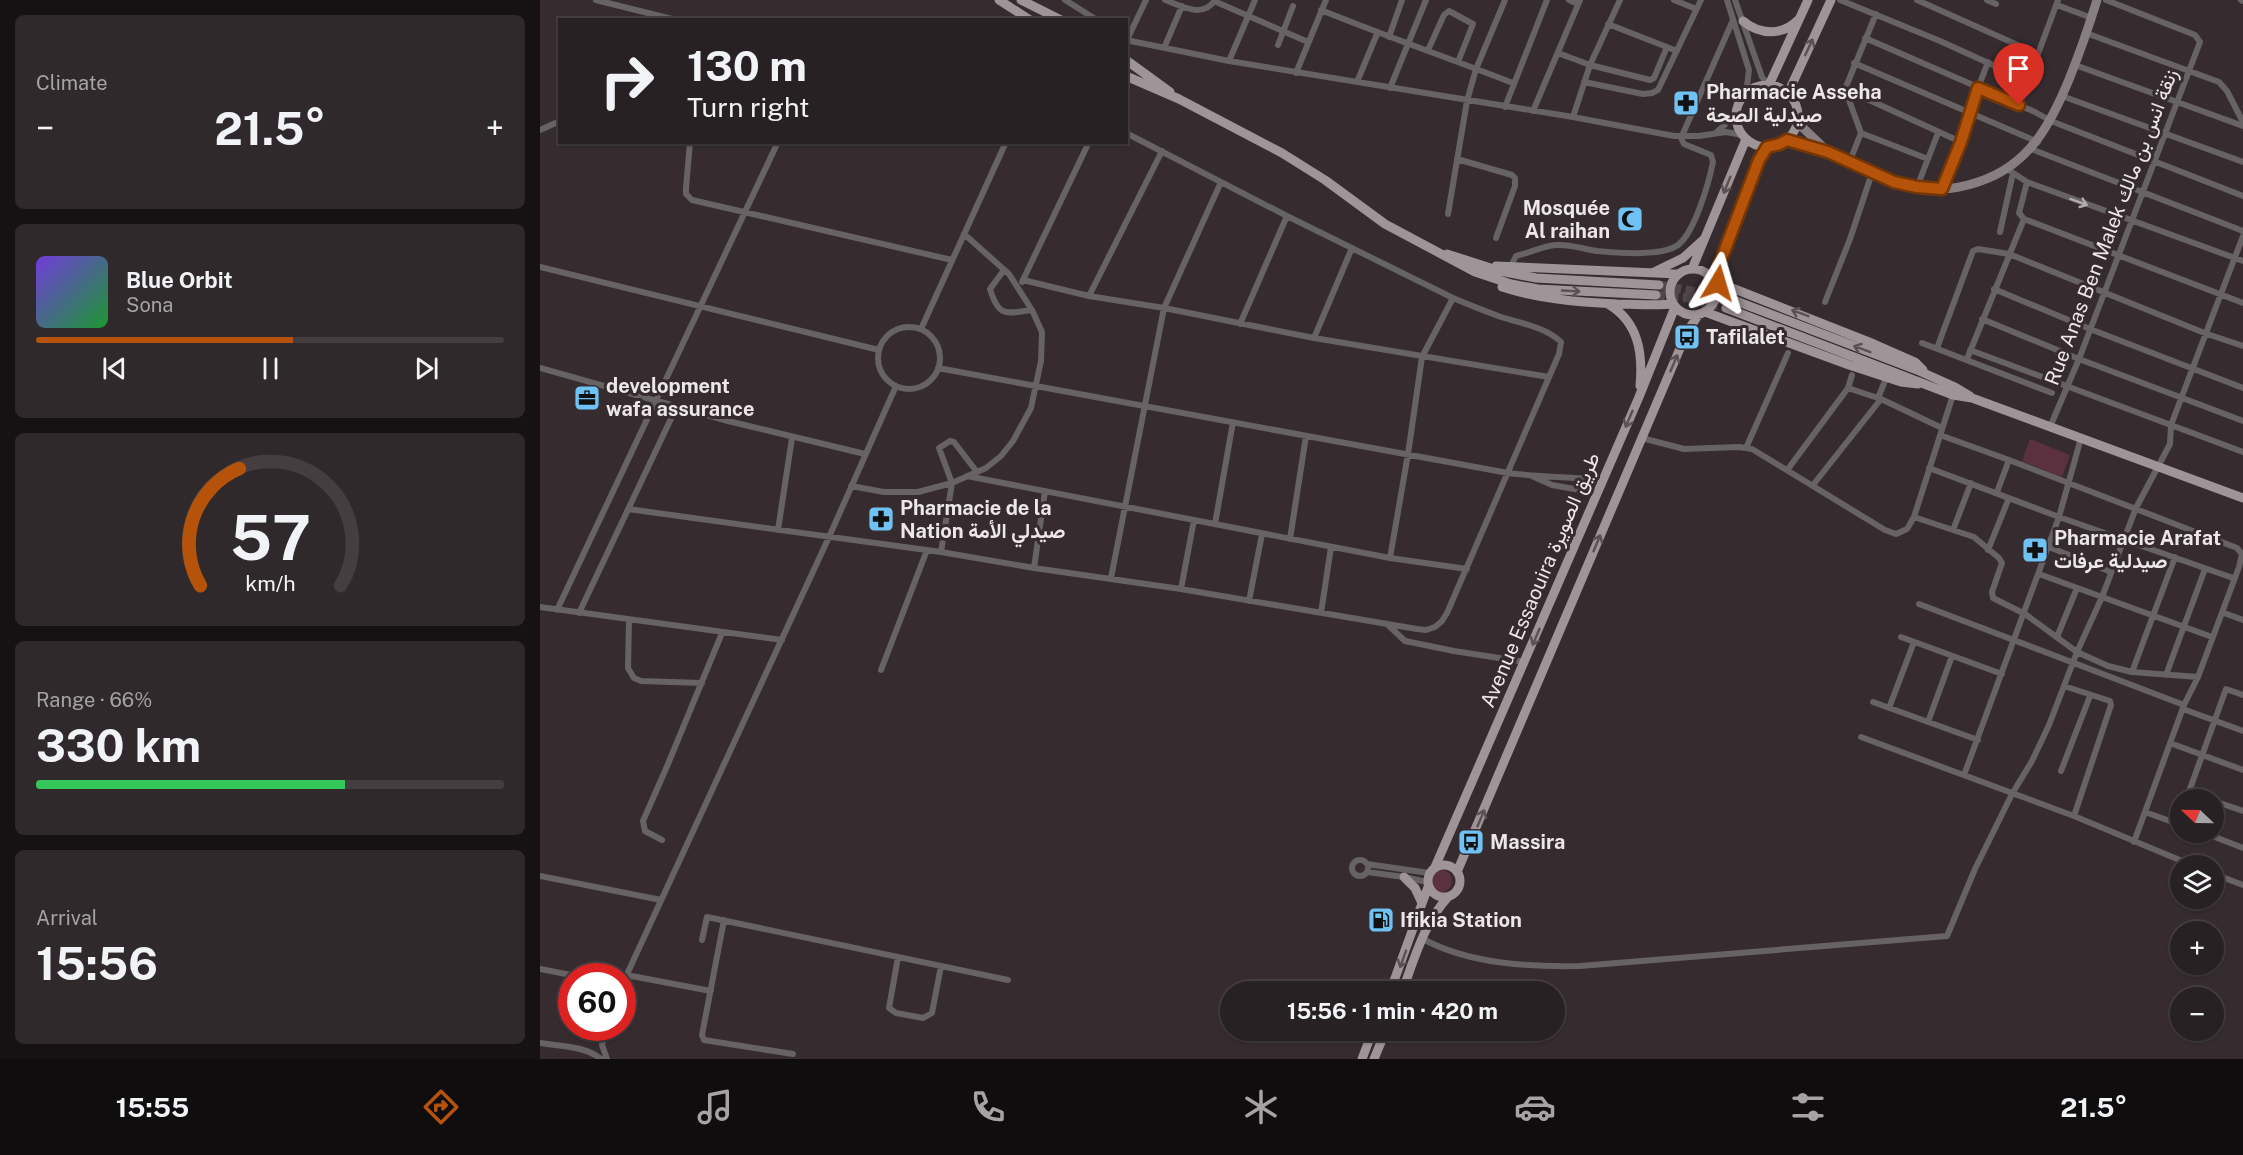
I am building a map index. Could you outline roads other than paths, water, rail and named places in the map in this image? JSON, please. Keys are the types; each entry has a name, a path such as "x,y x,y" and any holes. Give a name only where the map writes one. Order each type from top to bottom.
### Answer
{"main road":[{"path":"999,0 1027,18"},
{"path":"1021,0 1056,18"},
{"path":"1768,85 1808,0"},
{"path":"1788,93 1831,0"},
{"path":"1738,20 1753,28 1772,32 1790,26 1800,18"},
{"path":"1128,61 1179,99"},
{"path":"1128,77 1179,99 1297,161 1385,224 1455,263 1487,271 1511,284 1538,288 1657,290"},
{"path":"1768,85 1788,93 1796,106 1797,122 1795,130 1787,140 1767,147 1755,145 1744,137 1737,125 1736,114 1739,103 1746,94 1756,87 1768,85"},
{"path":"1692,269 1709,232 1744,137"},
{"path":"1713,282 1759,160 1767,147"},
{"path":"1649,273 1668,267 1683,258 1709,232"},
{"path":"1487,271 1511,266 1679,274 1692,269 1704,272 1713,282 1716,292 1714,301 1702,313"},
{"path":"1487,271 1503,288 1530,295 1606,303 1674,305"},
{"path":"1679,274 1670,290 1674,305 1685,314 1702,313 1901,382 1926,379"},
{"path":"1713,282 1796,311 1915,362 1926,379 1953,395 1972,398 2243,498"},
{"path":"1606,303 1623,316 1638,341 1641,368 1639,397"},
{"path":"1727,303 1926,379 1959,388 1972,398"},
{"name":"Avenue Essaouira طريق الصويرة","path":"1394,981 1430,877 1604,480 1674,305"},
{"name":"Avenue Essaouira طريق الصويرة","path":"1457,872 1688,332 1702,313"},
{"path":"1406,981 1434,916 1460,885 1457,872 1449,866 1430,877 1438,897 1448,897"},
{"path":"1404,877 1415,888 1422,903"},
{"path":"1362,1059 1369,1041"},
{"path":"1374,1059 1381,1041"}],"street":[{"path":"596,0 652,17"},
{"path":"1065,0 1076,3 1095,18"},
{"path":"1128,38 1146,0"},
{"path":"1165,0 1202,10 1209,8 1215,1 1308,42"},
{"path":"1229,61 1255,0"},
{"path":"1296,73 1326,0"},
{"path":"1389,38 1402,0"},
{"path":"1390,88 1406,44 1426,0"},
{"path":"1448,214 1467,101 1476,69 1505,0"},
{"path":"1505,107 1547,0"},
{"path":"1533,111 1579,2 1569,0"},
{"path":"1573,117 1590,65 1620,0"},
{"path":"1674,0 1696,9"},
{"path":"1584,82 1643,94 1652,93 1661,86 1701,0"},
{"path":"1727,0 1762,77 1768,85"},
{"path":"1735,0 1749,70 1746,94"},
{"path":"1840,0 2028,81"},
{"path":"1917,0 2038,54"},
{"path":"1987,0 1996,4"},
{"path":"1787,140 1828,152 1894,182 1917,187 1942,189 1981,182 2010,171 2034,146 2051,121 2075,65 2097,0"},
{"name":"Rue Anas Ben Malek زنقة انس بن مالك","path":"2050,427 2079,359 2200,42 2200,39 2106,0"},
{"path":"2019,105 2058,2 2092,18"},
{"path":"1164,48 1182,6"},
{"path":"1278,45 1293,6"},
{"path":"1321,10 1389,38 1428,50 1513,83"},
{"path":"1428,50 1444,15 1449,11 1473,24 1458,62"},
{"path":"1849,163 1861,133 1845,89 1876,14"},
{"path":"1511,266 1516,256 1556,245 1627,253 1663,251 1678,244 1688,232 1704,193 1713,162 1708,154 1682,143 1682,136 1738,20"},
{"path":"1608,24 1677,51"},
{"path":"1357,82 1377,33"},
{"path":"2086,33 2214,80 2223,86 2243,124"},
{"path":"1865,38 2051,121 2243,196"},
{"path":"1128,40 1296,73 1682,136 1716,133 1744,137"},
{"path":"1558,53 1590,65 1650,80 1654,78 1667,47"},
{"path":"1942,189 1961,142 1988,62"},
{"path":"1854,63 1970,113 2034,146 2243,231"},
{"path":"2075,65 2243,124"},
{"path":"1845,89 1961,142"},
{"path":"2062,96 2243,162"},
{"path":"1716,133 1736,114"},
{"path":"540,130 558,122"},
{"path":"1797,122 1828,152"},
{"path":"1917,187 1938,132"},
{"path":"628,509 941,552 1181,589 1417,629 1426,630 1435,627 1447,613 1467,569 1561,349 1561,342 1556,337 1520,321 1477,309 1453,298 1352,249 1128,133"},
{"path":"1861,133 1928,159"},
{"path":"690,144 686,188 689,198 952,260"},
{"path":"557,610 702,308 777,144"},
{"path":"921,329 1005,144"},
{"path":"1018,286 1023,280 1088,144"},
{"path":"1089,296 1162,151"},
{"path":"1457,159 1515,178 1515,186 1496,238"},
{"path":"2010,171 2026,183 2243,261"},
{"path":"2000,232 2010,171"},
{"path":"1825,302 1850,239 1872,173"},
{"path":"1111,578 1164,308 1221,182"},
{"path":"2026,183 2019,213 2024,219 2243,303"},
{"path":"1240,324 1287,216"},
{"path":"1967,359 2024,219"},
{"path":"851,486 902,493 918,492 952,483 986,468 993,462 1013,441 1031,408 1041,361 1042,332 1018,286 1004,270 964,234"},
{"path":"1423,939 1440,948 1479,958 1554,967 1947,936 1975,869 2049,725 2136,508 2170,444 2171,425 2243,236"},
{"path":"1314,338 1352,249"},
{"path":"1937,348 1974,250 1978,249 2009,254 2207,334 2243,346"},
{"path":"540,267 879,350"},
{"path":"1004,270 990,289 1001,310 1009,314 1032,310"},
{"path":"1023,280 1089,296 1164,308 1314,338 1549,377"},
{"path":"1994,289 2243,388"},
{"path":"1389,558 1408,454 1422,357 1453,298"},
{"path":"1982,319 2079,359 2243,421"},
{"path":"904,327 921,329 932,336 939,348 938,368 930,381 924,385 910,389 896,386 881,371 879,350 888,335 896,330 904,327"},
{"path":"1922,343 2052,393"},
{"path":"1970,350 2243,452"},
{"path":"1746,448 1788,353"},
{"path":"540,368 792,438 865,454"},
{"path":"938,368 1508,473 1604,480"},
{"path":"1788,469 1848,388 1852,375"},
{"path":"1813,485 1879,398 1885,381"},
{"path":"632,963 782,640 896,386"},
{"path":"1848,388 1879,398 1942,428"},
{"path":"1642,438 1684,449 1746,448 1759,452 1890,533 1902,532 1907,529 1914,517 1953,395"},
{"path":"579,613 677,406"},
{"path":"1215,524 1233,422"},
{"path":"1940,435 2136,508 2237,548 2242,554 2224,613 2183,707 2134,842"},
{"path":"1290,539 1306,436"},
{"path":"778,530 792,438"},
{"path":"1964,775 2049,547 2081,438"},
{"path":"941,552 952,483 939,450 941,446 950,441 956,443 977,472"},
{"path":"1997,492 2009,459"},
{"path":"1929,468 2059,517 2233,578"},
{"path":"967,476 1389,558 1467,569"},
{"path":"1532,476 1551,485 1598,493"},
{"path":"1953,530 1971,483"},
{"path":"1034,568 1045,491"},
{"path":"1988,550 2009,498"},
{"path":"1914,517 1974,537 2002,563 1992,592 1993,598 2025,614 2077,652 2108,666 2132,672 2198,677"},
{"path":"1181,589 1194,520"},
{"path":"1250,601 1262,534"},
{"path":"1321,614 1331,547"},
{"path":"2049,547 2111,572"},
{"path":"881,670 927,550"},
{"path":"2132,672 2175,557"},
{"path":"2166,675 2205,569"},
{"path":"2039,574 2212,638"},
{"path":"2057,637 2077,588"},
{"path":"1919,604 2243,731"},
{"path":"540,607 782,640"},
{"path":"2224,613 2243,620"},
{"path":"629,620 628,668 634,678 641,681 702,682"},
{"path":"1387,624 1405,641 1525,662"},
{"path":"662,840 645,831 642,821 722,633"},
{"path":"1901,637 2002,674"},
{"path":"1889,708 1914,642"},
{"path":"1928,722 1952,656"},
{"path":"2064,686 2090,696 2106,699 2111,705 2074,816"},
{"path":"2190,789 2226,688 2243,695"},
{"path":"2061,771 2090,696"},
{"path":"1873,702 1978,740"},
{"path":"1861,737 2074,816 2170,856"},
{"path":"2170,743 2243,770"},
{"path":"2224,804 2243,811"},
{"path":"2145,812 2170,821"},
{"path":"2224,841 2243,848"},
{"path":"1359,860 1367,864 1430,877 1404,877 1367,872 1359,876 1353,873 1351,868 1354,862 1359,860"},
{"path":"1367,864 1367,872"},
{"path":"540,876 662,900"},
{"path":"2224,878 2243,885"},
{"path":"702,940 707,917 1008,980"},
{"path":"724,920 702,1035 704,1040 793,1054"},
{"path":"898,957 890,1008 896,1013 923,1018 932,1013 940,966"},
{"path":"540,969 558,972"},
{"path":"636,977 711,991"},
{"path":"604,1041 607,1059"},
{"path":"540,1043 581,1050 601,1059"}],"tunnel":[{"path":"1659,285 1728,298"},
{"path":"1656,295 1691,298 1726,308"}],"place":[{"name":"Pharmacie Asseha صيدلية الصحة","path":"1686,103"},
{"name":"Mosquée Al raihan","path":"1630,219"},
{"name":"Tafilalet","path":"1687,337"},
{"name":"development wafa assurance","path":"587,398"},
{"name":"Pharmacie de la Nation صيدلي الأمة","path":"881,519"},
{"name":"Pharmacie Arafat صيدلية عرفات","path":"2035,550"},
{"name":"Massira","path":"1471,842"},
{"name":"Ifikia Station","path":"1381,920"}]}
